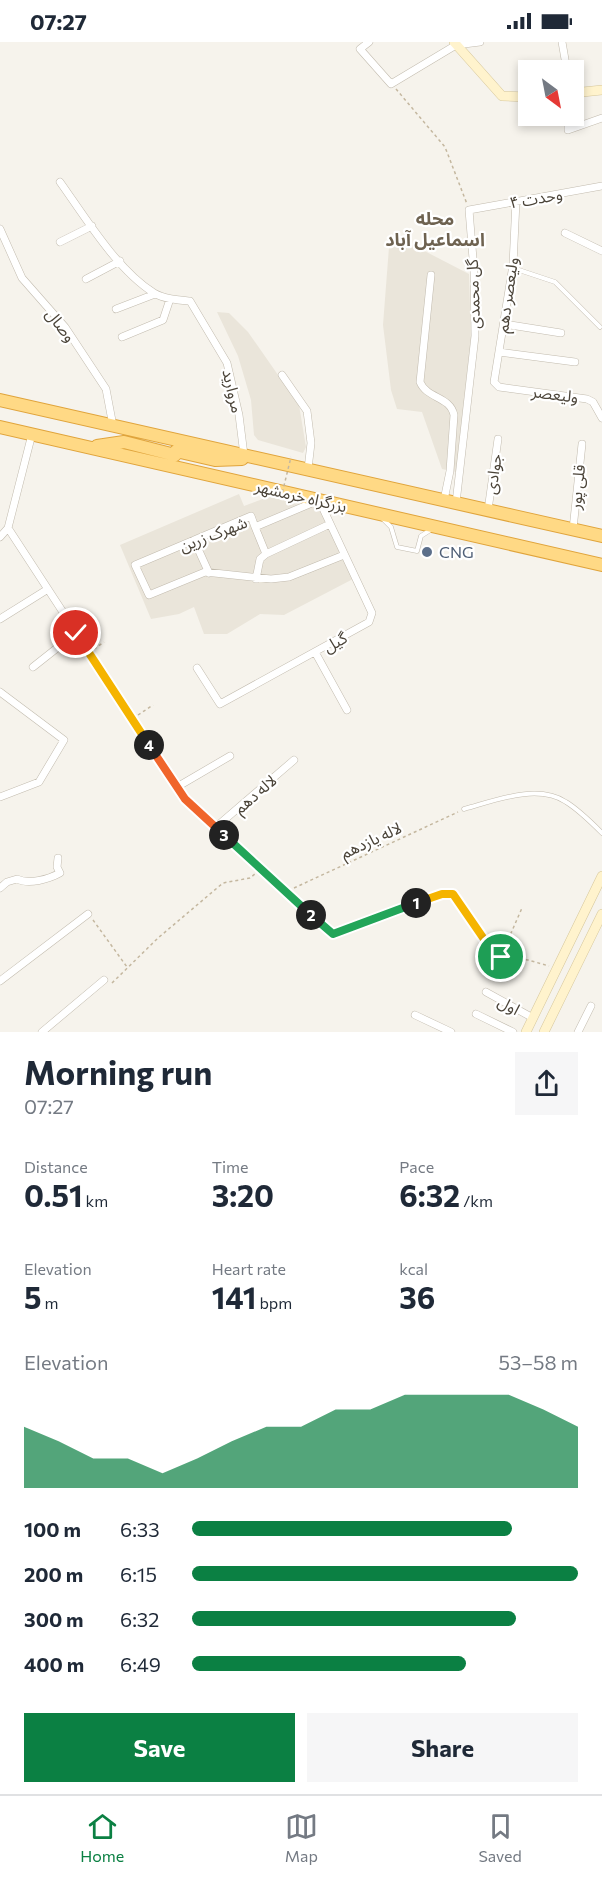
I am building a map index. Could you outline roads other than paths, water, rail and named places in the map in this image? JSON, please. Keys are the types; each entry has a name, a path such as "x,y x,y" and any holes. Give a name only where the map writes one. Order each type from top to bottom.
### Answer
{"highway":[{"name":"بزرگراه خرمشهر","path":"0,400 113,426 175,453 320,500 602,565"},
{"name":"بزرگراه خرمشهر","path":"0,427 90,448 244,455 602,536"},
{"path":"175,453 215,460 261,459"}],"main road":[{"path":"454,43 502,96 518,97"},
{"path":"584,92 602,90"},
{"path":"526,1032 557,968 599,892 602,876"},
{"path":"544,1032 602,914"}],"street":[{"path":"369,42 360,49 391,84 454,43 480,42"},
{"path":"562,42 565,60"},
{"path":"584,124 602,118"},
{"path":"568,126 568,130 579,126"},
{"path":"60,182 120,261 155,294 170,299 163,320 122,337"},
{"name":"وحدت ۴","path":"469,210 602,186"},
{"name":"ولیعصر دهم","path":"498,387 494,382 513,268 516,201"},
{"name":"گل محمدی","path":"450,502 475,336 474,271 469,210"},
{"path":"60,242 92,226"},
{"name":"وصال","path":"0,228 22,278 65,327 106,389 113,426"},
{"path":"565,233 602,251"},
{"path":"86,279 120,261"},
{"path":"430,275 420,382 427,392 447,402 452,407 454,415 450,502"},
{"path":"116,309 155,294"},
{"name":"مروارید","path":"170,299 190,301 227,363 239,415 244,455"},
{"path":"504,324 561,333"},
{"path":"499,352 575,362"},
{"path":"282,375 307,411 311,443 308,469"},
{"name":"ولیعصر","path":"498,387 587,399 593,402 602,418"},
{"path":"0,537 8,528 32,434"},
{"name":"جوادی","path":"488,510 498,439"},
{"name":"قلی پور","path":"573,529 582,444"},
{"name":"گیل","path":"197,668 220,704 362,627 372,618 372,613 320,500"},
{"name":"شهرک زرین","path":"320,500 255,527 251,516 135,566 149,595 200,574 256,579 289,576 344,555"},
{"path":"256,579 260,560 266,554 330,524"},
{"path":"255,527 266,554"},
{"path":"8,528 185,799 333,934 397,910"},
{"path":"194,540 209,573"},
{"path":"0,619 48,589"},
{"path":"33,667 76,633"},
{"path":"315,652 347,710"},
{"path":"0,692 64,740 39,782 0,797"},
{"path":"177,787 230,756"},
{"name":"لاله دهم","path":"216,827 294,760"},
{"path":"0,888 7,882 53,877 60,873 57,867 58,858"},
{"path":"0,981 88,914"},
{"path":"42,1032 104,980"},
{"name":"اول","path":"486,992 533,1018"},
{"path":"578,1032 591,1006"},
{"path":"476,1014 513,1032"},
{"path":"415,1015 451,1032"}],"lane":[{"path":"513,268 555,282 600,327"},
{"path":"379,514 391,527 397,547 417,551 421,536 436,527"},
{"path":"464,809 517,795 550,795 565,801 602,832"}],"place":[{"name":"CNG","path":"427,552"}],"district":[{"name":"محله اسماعیل آباد","path":"435,229"}]}
